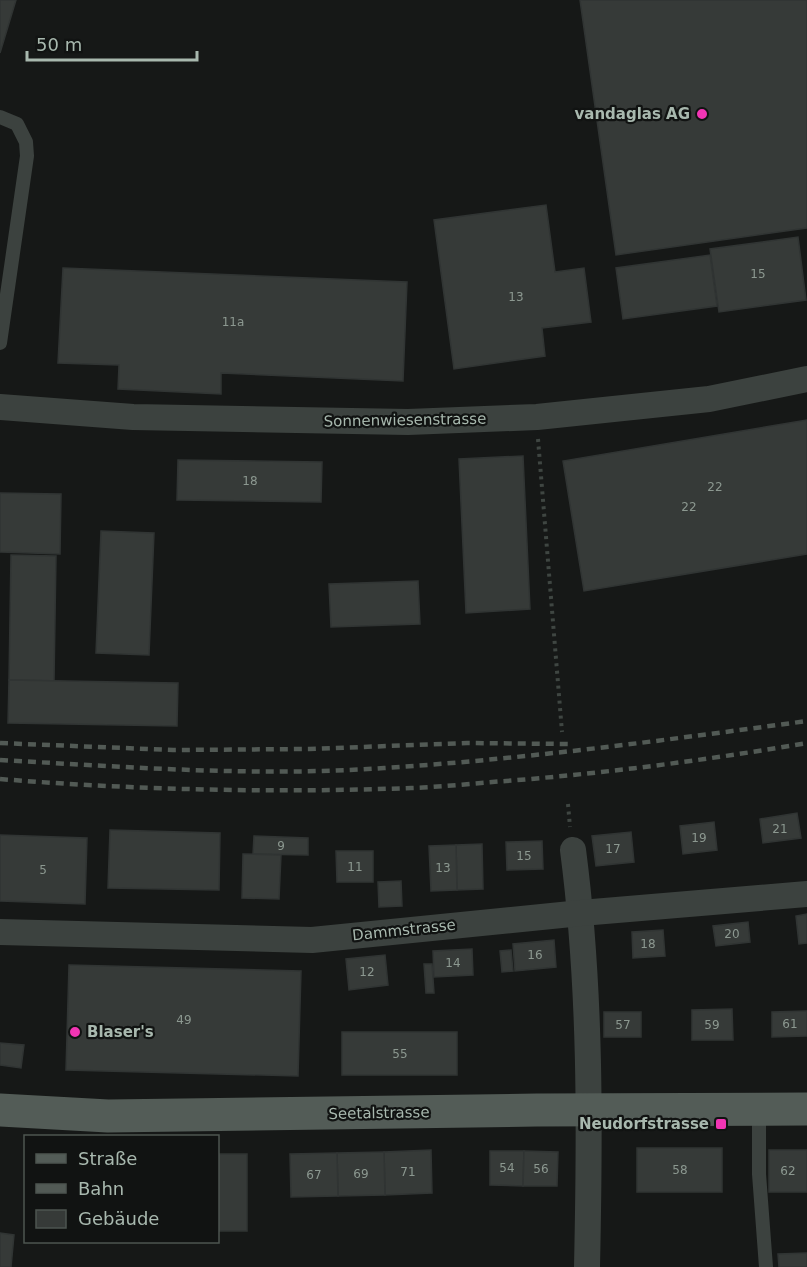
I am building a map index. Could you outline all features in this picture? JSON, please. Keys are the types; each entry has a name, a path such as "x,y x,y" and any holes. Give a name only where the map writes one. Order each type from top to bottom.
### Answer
{"main road":[{"name":"Seetalstrasse","path":"0,1110 108,1116 807,1109"}],"street":[{"name":"Sonnenwiesenstrasse","path":"0,407 133,417 408,422 537,417 709,399 807,379"},
{"path":"573,849 581,913 590,1110 587,1267"},
{"name":"Dammstrasse","path":"0,932 312,939 807,894"}],"lane":[{"path":"0,117 17,124 26,142 27,156 0,343"},
{"path":"759,1110 759,1174 766,1267"}],"path":[{"path":"537,417 562,732"}],"building":[{"path":"0,0 16,0 0,53"},
{"name":"vandaglas AG","path":"580,0 807,0 807,228 616,255"},
{"path":"546,205 555,272 584,268 591,322 542,328 545,356 454,369 434,220"},
{"path":"798,237 806,300 719,312 710,249"},
{"path":"710,255 717,306 623,319 616,268"},
{"path":"63,268 407,282 403,381 221,373 221,394 118,389 119,365 58,363"},
{"path":"807,420 807,554 584,591 563,461"},
{"path":"523,456 530,609 466,613 459,459"},
{"path":"178,460 322,462 321,502 177,500"},
{"path":"0,493 61,494 60,554 0,552"},
{"path":"101,531 154,533 149,655 96,653"},
{"path":"11,555 56,556 54,681 9,680"},
{"path":"418,581 420,624 331,627 329,584"},
{"path":"9,680 178,683 177,726 8,723"},
{"path":"797,813 801,838 763,843 760,819"},
{"path":"714,822 717,850 683,854 680,826"},
{"path":"110,830 220,833 219,890 108,888"},
{"path":"631,832 634,862 596,866 592,836"},
{"path":"0,835 87,838 85,904 0,901"},
{"path":"254,836 308,838 308,855 253,854"},
{"path":"542,841 543,869 507,870 506,842"},
{"path":"482,844 483,889 457,890 456,845"},
{"path":"456,845 457,890 431,891 429,846"},
{"path":"336,851 373,851 373,882 337,882"},
{"path":"243,854 281,855 279,899 242,898"},
{"path":"401,881 402,906 379,907 378,882"},
{"path":"807,914 807,943 799,944 796,916"},
{"path":"748,922 750,942 716,946 713,926"},
{"path":"663,930 665,956 633,958 632,932"},
{"path":"554,940 556,967 515,971 513,944"},
{"path":"472,949 473,975 434,977 433,951"},
{"path":"511,950 513,971 502,972 500,951"},
{"path":"385,955 388,985 349,990 346,959"},
{"path":"424,964 432,964 434,993 426,993"},
{"path":"69,965 301,971 298,1076 66,1070"},
{"path":"732,1009 733,1040 692,1040 692,1010"},
{"path":"807,1011 807,1036 772,1037 772,1012"},
{"path":"604,1012 641,1012 641,1037 604,1037"},
{"path":"342,1032 457,1032 457,1075 342,1075"},
{"path":"0,1043 24,1045 21,1068 0,1065"},
{"path":"637,1148 722,1148 722,1192 637,1192"},
{"path":"431,1150 432,1193 385,1195 384,1152"},
{"path":"769,1150 807,1150 807,1192 769,1192"},
{"path":"490,1151 524,1151 523,1186 490,1185"},
{"path":"524,1151 558,1152 557,1186 523,1186"},
{"path":"384,1152 385,1195 338,1196 337,1153"},
{"path":"337,1153 338,1196 291,1197 290,1154"},
{"path":"219,1154 247,1154 247,1231 219,1231"},
{"path":"0,1233 14,1235 11,1267 0,1267"},
{"path":"807,1253 807,1267 779,1267 778,1254"}],"railway":[{"path":"0,760 192,770 336,771 543,754 807,721"},
{"path":"0,743 173,750 309,749 467,743 569,744"},
{"path":"0,779 206,790 360,790 544,778 619,770 807,743"}],"place":[{"name":"vandaglas AG","path":"702,114"},
{"name":"Blaser's","path":"75,1032"},
{"name":"Neudorfstrasse","path":"721,1124"}]}
